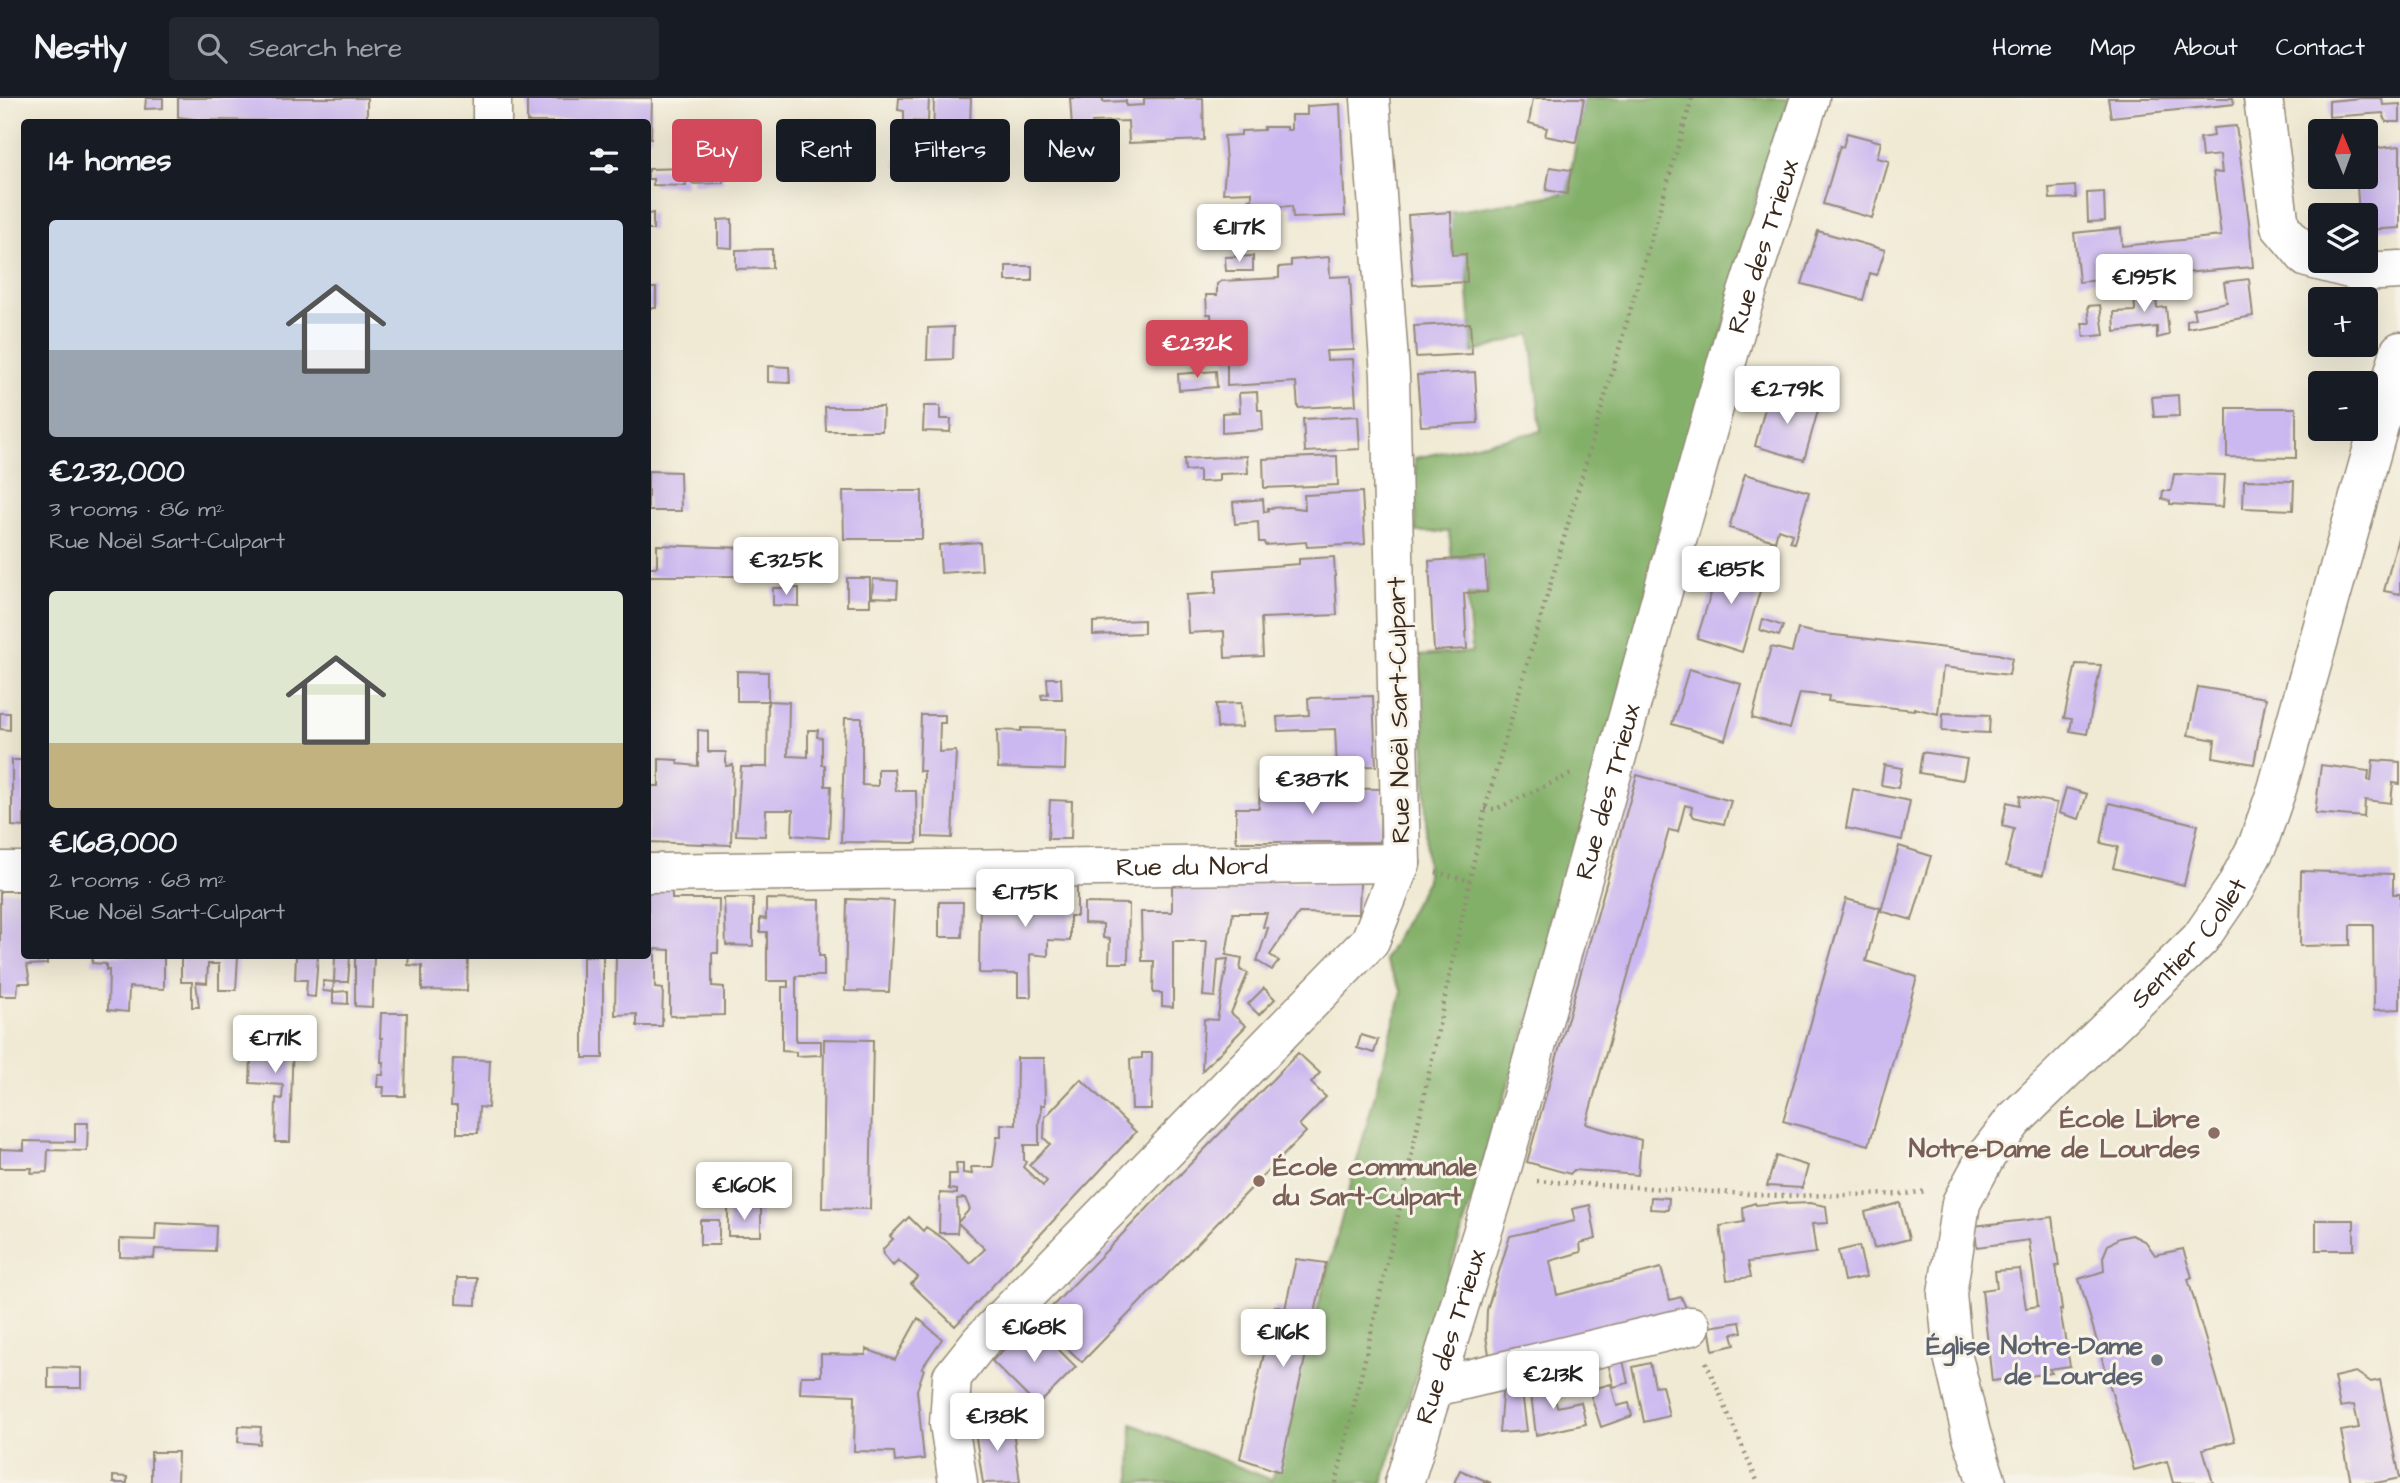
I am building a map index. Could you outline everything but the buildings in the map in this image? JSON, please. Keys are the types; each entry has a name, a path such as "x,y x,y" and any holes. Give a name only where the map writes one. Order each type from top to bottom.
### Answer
{"street":[{"path":"492,98 492,119"},
{"name":"Rue Noël Sart-Culpart","path":"958,1483 949,1424 951,1377 980,1342 1370,940 1401,863 1390,375 1370,98"},
{"name":"Rue des Trieux","path":"1404,1483 1499,1179 1737,324 1810,98"},
{"path":"2263,98 2280,226 2307,258 2361,272 2400,270"},
{"name":"Sentier Collet","path":"1987,1483 1971,1433 1953,1356 1947,1294 1961,1203 1987,1155 2014,1120 2200,939 2235,888 2258,844 2277,789 2400,351"},
{"name":"Rue du Nord","path":"651,873 1401,863"},
{"path":"0,871 21,872"},
{"path":"1435,1387 1691,1326"}],"path":[{"path":"1336,1483 1403,1195 1485,809 1692,98"},
{"path":"1485,809 1496,809 1578,770"},
{"path":"1499,1179 1601,1183 1779,1196 1905,1194 1969,1185"},
{"path":"1691,1326 1758,1483"}],"green space":[{"path":"1584,98 1790,98 1764,165 1640,669 1382,1483 1131,1483 1132,1424 1272,1480 1402,992 1384,960 1427,880 1424,704 1417,656 1472,652 1467,595 1488,593 1485,557 1452,558 1449,532 1416,532 1415,458 1541,431 1531,334 1473,353 1465,255 1453,255 1450,212 1567,193"}],"place":[{"name":"École Libre Notre-Dame de Lourdes","path":"2214,1133"},
{"name":"École communale du Sart-Culpart","path":"1259,1181"},
{"name":"Église Notre-Dame de Lourdes","path":"2157,1360"}]}
